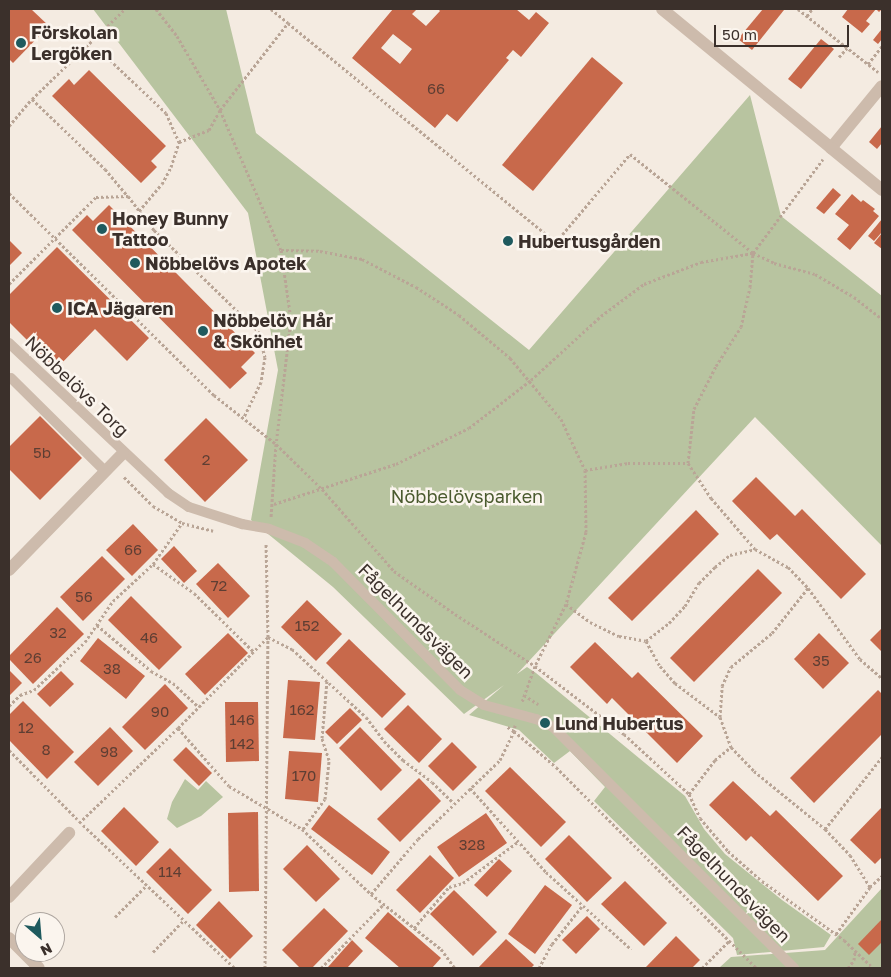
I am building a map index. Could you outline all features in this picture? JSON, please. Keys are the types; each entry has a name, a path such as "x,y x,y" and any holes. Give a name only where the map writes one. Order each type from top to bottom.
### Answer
{"street":[{"path":"662,9 882,190"},
{"path":"832,148 882,86"},
{"name":"Nöbbelövs Torg","path":"9,570 123,453"},
{"path":"9,897 69,833"},
{"path":"9,938 39,968"}],"lane":[{"name":"Nöbbelövs Torg","path":"9,343 123,453"},
{"path":"11,378 105,471"},
{"name":"Fågelhundsvägen","path":"123,453 168,493 189,507 242,524 269,529 306,544 319,552 333,562 364,592 460,690 484,705 536,718 553,727 794,968"}],"path":[{"path":"9,126 32,99 125,9"},
{"path":"156,9 177,36 220,110 281,250 291,319 276,444"},
{"path":"271,9 556,242 630,154 753,253 774,263 815,274 854,297 882,319"},
{"path":"798,9 882,75"},
{"path":"807,16 812,9"},
{"path":"179,142 209,130 220,110 288,23"},
{"path":"868,64 882,46"},
{"path":"839,57 847,48"},
{"path":"80,54 110,60 166,113 179,142 171,167 162,184 140,211"},
{"path":"32,99 105,169 154,230 258,332 265,357 261,382 244,417"},
{"path":"832,148 753,253 750,287 741,327 716,366 694,409 688,463 711,498 755,549 788,567 808,588 860,659 882,678"},
{"path":"9,192 214,395 276,444 322,489 394,571 455,614 535,666 624,734 688,794 700,818 728,851 762,881 836,934 871,966"},
{"path":"9,284 96,197 128,196"},
{"path":"281,250 320,251 362,259 401,279 459,315 510,358 531,380 561,419 585,470 586,532 566,604 535,666 517,714 514,731 500,760 418,839 371,894"},
{"path":"274,504 396,464 469,428 531,380 600,316 644,284 701,262 753,253"},
{"path":"585,470 628,463 688,463"},
{"path":"9,706 20,695 34,690 85,642 112,601 153,564 182,523"},
{"path":"266,543 268,637 266,968"},
{"path":"566,604 590,622 618,636 646,641 669,623 685,606 699,583 715,566 730,555 755,549"},
{"path":"153,564 194,593 254,652"},
{"path":"808,588 772,633 732,667 722,686 720,717 731,747 754,771 825,829 850,855 870,887"},
{"path":"97,625 151,671 173,683 199,707"},
{"path":"69,833 178,728 268,637"},
{"path":"268,637 292,649 366,717 384,741 403,760 454,803"},
{"path":"646,641 660,666 674,682 720,717"},
{"path":"302,829 325,800 329,760 322,738 327,681"},
{"path":"524,695 544,709"},
{"path":"500,724 514,731 556,767 756,968"},
{"path":"178,728 229,786 302,829 371,894 441,950 455,968"},
{"path":"688,794 715,760 731,747"},
{"path":"9,750 80,822 235,968"},
{"path":"825,829 882,757"},
{"path":"470,788 546,872 631,949"},
{"path":"414,928 449,886 464,883 519,841"},
{"path":"836,934 870,887 882,876"},
{"path":"115,917 147,885"},
{"path":"321,968 384,904"},
{"path":"539,968 552,944 583,905"},
{"path":"153,952 184,920"},
{"path":"702,968 730,940"},
{"path":"848,968 854,960 855,950"}],"green space":[{"name":"Nöbbelövsparken","path":"93,9 226,9 256,133 529,350 750,95 781,216 882,296 882,546 755,417 517,674 527,667 536,673 685,796 704,829 725,854 782,900 831,935 824,947 737,955 733,938 594,801 605,787 570,751 554,763 519,730 469,715 504,685 464,714 333,587 251,520 278,370 248,213"},
{"path":"185,779 198,790 206,781 223,797 201,816 177,828 167,819 172,802"},
{"path":"882,888 882,968 719,968 731,957 825,950"}],"building":[{"name":"Förskolan Lergöken","path":"9,9 31,9 49,26 13,63 9,59"},
{"path":"393,9 417,9 412,14 426,26 440,11 438,9 516,9 529,20 536,12 549,23 521,57 513,50 506,58 509,60 457,122 447,114 435,128 352,58","holes":["393,34 412,49 400,64 381,48"]},
{"path":"763,9 784,10 752,50 738,39"},
{"path":"848,9 876,9 866,21 870,24 862,33 842,17"},
{"path":"881,30 882,39 878,44 873,40"},
{"path":"821,39 834,49 801,89 788,79"},
{"path":"592,57 623,83 533,191 502,165"},
{"path":"89,70 166,146 151,161 157,167 141,183 52,96 69,79 74,85"},
{"path":"882,126 882,143 877,149 869,142"},
{"path":"833,188 841,195 824,214 816,208"},
{"path":"852,194 861,202 863,200 875,209 873,211 879,216 850,250 837,239 849,225 835,214"},
{"path":"109,205 255,353 241,367 247,373 230,389 72,230 87,215 93,221"},
{"path":"882,219 882,232 874,241 868,236"},
{"path":"882,233 882,249 874,243"},
{"path":"9,240 22,253 9,266"},
{"path":"57,247 149,338 127,361 95,329 56,369 9,322 9,295"},
{"path":"40,416 82,458 40,500 9,469 9,447"},
{"path":"206,418 248,460 205,502 164,460"},
{"path":"756,477 795,516 802,509 866,574 841,599 777,534 770,540 732,501"},
{"path":"696,510 719,534 632,621 608,598"},
{"path":"133,524 158,550 132,576 106,550"},
{"path":"174,546 197,571 184,583 161,559"},
{"path":"102,556 125,579 83,621 60,597"},
{"path":"218,563 250,596 228,618 196,584"},
{"path":"758,569 782,593 694,682 670,658"},
{"path":"131,596 182,647 159,670 108,620"},
{"path":"307,600 342,634 316,661 281,627"},
{"path":"57,607 84,634 33,684 9,659 9,656"},
{"path":"882,628 882,652 870,640"},
{"path":"228,633 248,653 205,695 185,674"},
{"path":"819,633 849,663 823,689 794,659"},
{"path":"98,638 145,676 126,699 80,661"},
{"path":"349,639 406,694 382,718 326,663"},
{"path":"595,642 632,678 638,672 703,736 677,763 612,698 607,704 570,667"},
{"path":"9,670 22,683 9,696"},
{"path":"61,671 74,684 50,707 37,694"},
{"path":"288,680 320,682 315,740 283,738"},
{"path":"165,684 188,708 145,750 122,727"},
{"path":"878,690 882,694 882,734 814,803 790,778"},
{"path":"23,701 74,752 47,779 9,740 9,715"},
{"path":"225,702 258,702 259,761 226,762"},
{"path":"408,705 442,739 419,763 384,729"},
{"path":"350,708 362,720 337,744 325,732"},
{"path":"110,727 133,751 98,786 74,762"},
{"path":"360,727 402,770 381,791 339,748"},
{"path":"452,742 477,767 453,791 428,766"},
{"path":"186,747 212,773 199,786 173,760"},
{"path":"289,751 322,753 318,802 285,799"},
{"path":"510,767 566,822 541,847 485,791"},
{"path":"419,778 441,801 400,842 377,819"},
{"path":"733,781 770,816 776,810 843,876 818,901 751,836 746,841 709,805"},
{"path":"329,805 390,852 372,875 311,829"},
{"path":"124,807 159,842 136,866 101,831"},
{"path":"882,807 882,857 875,864 850,840"},
{"path":"258,812 259,891 229,892 228,813"},
{"path":"486,813 507,843 459,877 437,847"},
{"path":"569,835 612,878 587,902 545,859"},
{"path":"307,845 340,879 316,902 283,869"},
{"path":"170,848 212,890 188,914 146,872"},
{"path":"430,855 454,878 420,913 396,890"},
{"path":"499,859 512,871 487,897 474,885"},
{"path":"625,881 667,923 644,946 601,904"},
{"path":"545,885 572,905 535,954 508,934"},
{"path":"454,890 497,932 473,956 430,914"},
{"path":"219,901 253,936 230,959 196,925"},
{"path":"324,908 348,931 312,968 300,968 282,950"},
{"path":"388,912 441,958 432,968 400,968 365,938"},
{"path":"587,916 600,929 576,954 562,940"},
{"path":"882,919 882,942 869,955 858,944"},
{"path":"676,936 700,960 692,968 645,968"},
{"path":"506,939 534,965 531,968 478,968"},
{"path":"352,940 363,951 347,968 329,968 328,967"}],"place":[{"name":"Förskolan Lergöken","path":"21,43"},
{"name":"Honey Bunny Tattoo","path":"102,229"},
{"name":"Hubertusgården","path":"508,241"},
{"name":"Nöbbelövs Apotek","path":"135,263"},
{"name":"ICA Jägaren","path":"57,308"},
{"name":"Nöbbelöv Hår & Skönhet","path":"203,331"},
{"name":"Lund Hubertus","path":"545,723"}]}
